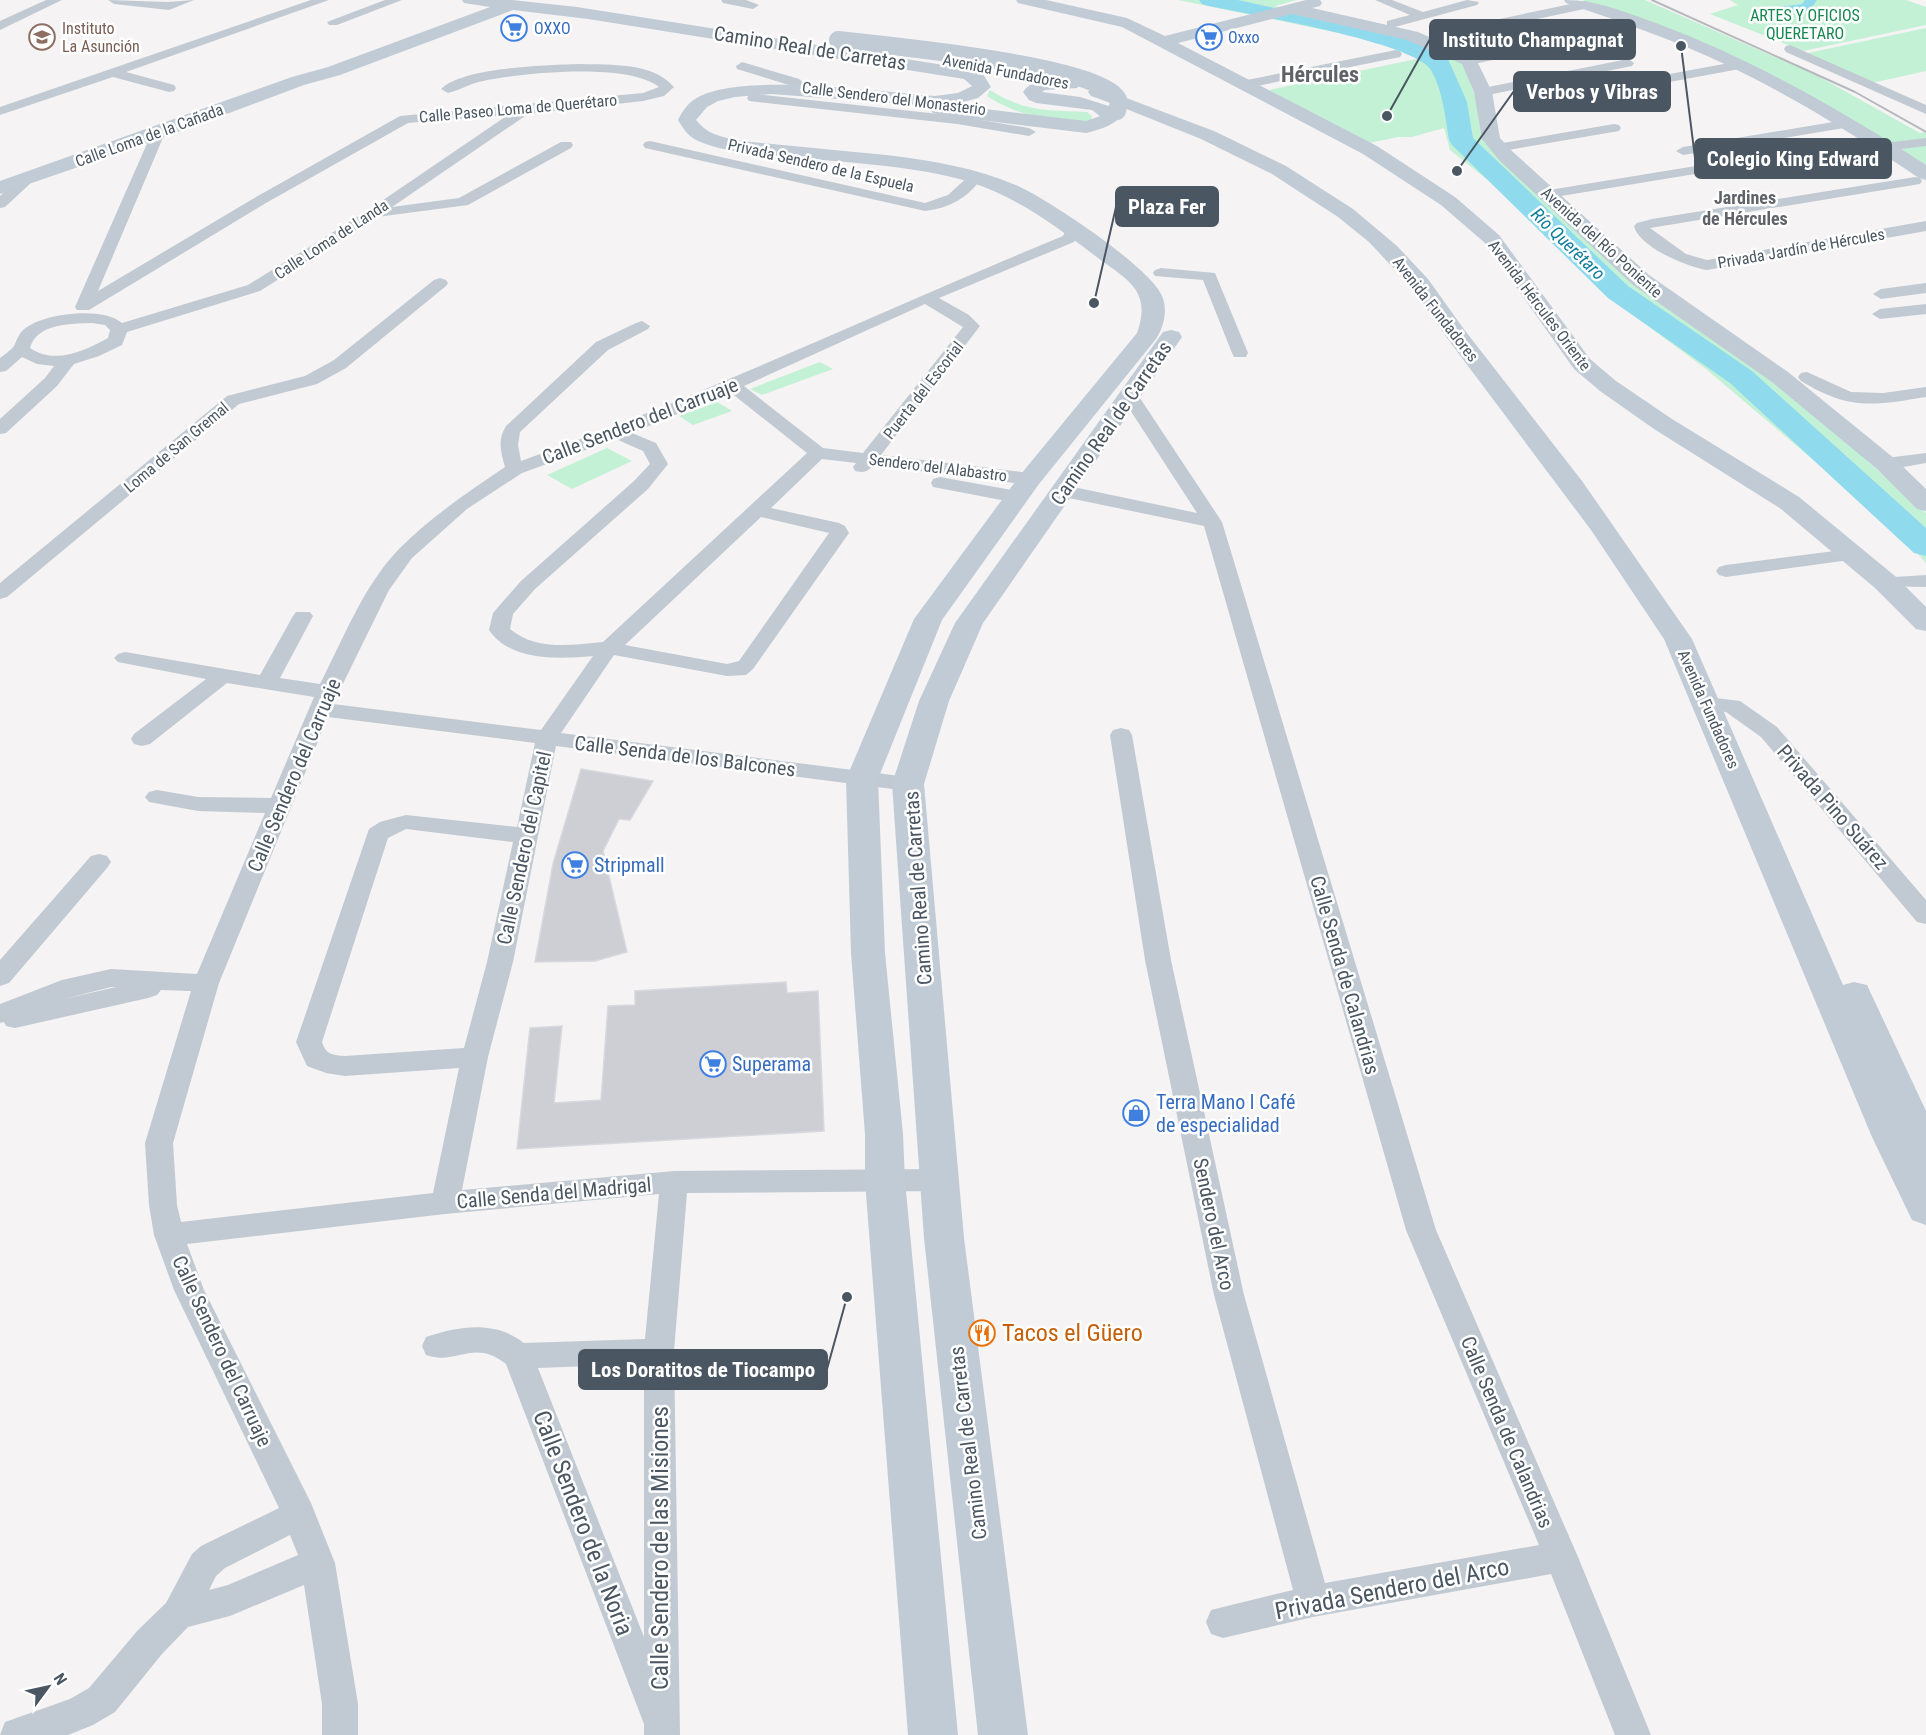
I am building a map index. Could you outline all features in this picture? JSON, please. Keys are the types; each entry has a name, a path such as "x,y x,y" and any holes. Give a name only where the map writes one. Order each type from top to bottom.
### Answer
{"street":[{"path":"0,26 56,0"},
{"path":"114,0 169,6 188,0"},
{"path":"0,111 323,0"},
{"path":"333,21 396,0"},
{"path":"727,0 753,5"},
{"name":"Avenida Hércules Oriente","path":"1024,0 1114,18 1165,41 1370,150 1448,201 1492,239 1582,364 1608,386 1663,424 1738,468 1790,503 1885,582 1926,623"},
{"path":"1165,41 1326,0"},
{"path":"1381,0 1423,16"},
{"name":"Avenida Fundadores","path":"480,1 517,2 975,53 1025,61 1090,77 1199,115 1240,134 1307,174 1375,220 1416,258 1665,583 1699,635"},
{"name":"Calle Loma de la Cañada","path":"298,81 323,67 480,1"},
{"name":"Avenida Fundadores","path":"517,2 577,12 962,61 1071,84 1176,120 1239,148 1324,199 1358,224 1390,251 1424,290 1451,329 1509,400 1611,538 1678,639 1721,698 1926,1153"},
{"name":"Calle Loma de la Cañada","path":"0,188 298,81 334,71 503,10 517,2"},
{"path":"1391,24 1473,2"},
{"path":"1486,38 1461,29 1540,14 1579,2 1675,37 1740,65 1884,147 1921,178"},
{"path":"1522,8 1557,20"},
{"path":"1290,9 1412,36 1438,45 1469,62 1527,50"},
{"name":"Camino Real de Carretas","path":"577,12 960,71 976,78 982,86 975,93 953,105 754,98 720,105 710,110 707,118 711,125 740,137 921,157 992,171 1028,183 1078,224 1144,284 1154,298 1155,319 1148,334 1024,488 928,619 862,779 868,953 884,1134 885,1181 933,1735"},
{"path":"1484,15 1521,29"},
{"name":"Camino Real de Carretas","path":"786,32 994,60 1074,77 1108,88 1117,96 1119,103 1114,114 1102,123 1086,127 1025,126 935,101 771,89 722,95 703,102 690,110 687,120 691,129 705,138 726,143 913,165 975,178 1010,190 1078,224 1161,273 1172,288 1177,305 1177,321 1170,338 969,623 934,701 909,784 944,1238 1003,1735"},
{"path":"1790,49 1926,110"},
{"path":"1247,84 1396,54"},
{"name":"Avenida del Río Poniente","path":"1469,62 1483,92 1488,132 1497,148 1641,280 1780,377 1886,464 1926,503"},
{"path":"1483,92 1628,63"},
{"path":"1637,84 1740,65"},
{"path":"742,66 794,82 806,91"},
{"name":"Calle Paseo Loma de Querétaro","path":"68,319 83,307 261,200 405,119 524,110 644,97 659,93 667,87 663,81 647,75 587,68 535,69 482,77 448,89"},
{"path":"111,72 169,88"},
{"path":"1071,84 1040,85 1032,92 1042,99 1097,106 1114,114"},
{"path":"975,93 1025,126"},
{"name":"Calle Sendero del Monasterio","path":"754,98 1025,126"},
{"name":"Calle Loma de Landa","path":"119,329 254,288 372,214 524,110"},
{"path":"1683,151 1845,124"},
{"path":"1497,148 1614,128"},
{"path":"83,307 158,133"},
{"path":"1884,147 1926,141"},
{"path":"372,214 463,202 566,145"},
{"name":"Privada Sendero de la Espuela","path":"650,145 925,207 945,204 957,198 975,178"},
{"path":"1549,194 1830,148"},
{"path":"0,204 29,177"},
{"name":"Privada Jardín de Hércules","path":"1921,178 1642,226 1643,231 1678,259 1693,264 1707,265 1926,226"},
{"name":"Calle Sendero del Carruaje","path":"340,1735 340,1704 318,1563 299,1514 189,1290 169,1235 163,1205 159,1143 206,983 323,701 379,590 405,554 460,505 514,469 616,433 732,385 926,298 1069,239 1078,224"},
{"path":"1161,273 1209,276 1240,353"},
{"name":"Loma de San Gremal","path":"0,593 233,400 311,380 340,364 401,317 440,283"},
{"path":"1881,294 1926,288"},
{"name":"Puerta del Escorial","path":"859,461 972,327 963,318 926,298"},
{"path":"1880,314 1926,309"},
{"path":"92,318 110,321 119,329 116,341 96,353 68,360 46,360 29,356 21,349 21,342 38,328 68,319 92,318"},
{"path":"514,469 508,438 512,430 602,346 642,326"},
{"path":"0,367 21,349"},
{"path":"0,429 51,382 68,360"},
{"path":"1807,377 1838,394 1853,398 1871,399 1926,392"},
{"name":"Sendero del Alabastro","path":"732,385 818,453 1024,488"},
{"name":"Calle Senda de Calandrias","path":"1130,396 1212,522 1421,1230 1561,1557 1633,1735"},
{"path":"616,433 650,447 659,464 641,485 528,585 503,613 499,630 514,643 537,650 565,652 609,648 727,670 738,670 746,665 839,533 832,526 756,510"},
{"name":"Calle Sendero del Capitel","path":"445,1203 475,1057 500,962 547,738 609,648 818,453"},
{"path":"1886,464 1926,458"},
{"path":"1064,491 1212,522"},
{"path":"1726,571 1850,555"},
{"path":"1885,582 1926,581"},
{"path":"267,682 303,616"},
{"name":"Calle Senda de los Balcones","path":"125,658 267,682 323,701 547,738 909,784"},
{"path":"142,739 223,676"},
{"name":"Avenida Fundadores","path":"1721,698 1891,1137 1926,1209"},
{"name":"Privada Pino Suárez","path":"1721,698 1769,732 1926,916"},
{"name":"Sendero del Arco","path":"1121,735 1158,960 1229,1295 1313,1601"},
{"path":"156,797 198,804 279,806"},
{"path":"475,1057 345,1066 323,1064 311,1053 309,1042 377,834 388,827 406,822 527,836"},
{"path":"0,977 99,862"},
{"path":"0,1014 71,986 111,978 206,983"},
{"path":"0,1023 180,982"},
{"name":"Calle Senda del Madrigal","path":"169,1235 445,1203 674,1182 941,1180"},
{"name":"Calle Sendero de las Misiones","path":"661,1730 659,1351 674,1182"},
{"path":"437,1346 482,1338 504,1344 518,1356 659,1351"},
{"name":"Calle Sendero de la Noria","path":"518,1356 661,1730"},
{"path":"18,1735 80,1713 102,1700 150,1642 178,1614 204,1565 213,1557 299,1514"},
{"name":"Privada Sendero del Arco","path":"1223,1622 1313,1601 1561,1557"},
{"path":"178,1614 230,1600 318,1563"}],"green space":[{"path":"1178,0 1297,0 1275,6 1402,37 1463,63 1478,104 1482,134 1855,450 1926,513 1926,563 1897,531 1706,369 1640,320 1546,237 1508,196 1450,150 1444,128 1412,137 1398,137 1369,143 1269,90 1421,58 1405,49 1354,36"},
{"path":"1582,0 1645,0 1816,75 1920,133 1926,132 1926,166 1739,60"},
{"name":"ARTES Y OFICIOS QUERETARO","path":"1730,0 1906,0 1926,7 1926,25 1803,51 1710,14 1738,5"},
{"path":"1926,28 1926,71 1872,83 1803,54"},
{"path":"990,90 1025,106 1087,112 1092,116 1091,120 1066,122 1023,113 987,96"},
{"path":"820,362 833,369 762,395 750,389"},
{"path":"717,402 732,411 693,425 679,416"},
{"path":"607,448 632,461 572,489 547,475"}],"building":[{"name":"Stripmall","path":"581,769 653,781 630,820 619,819 603,851 627,952 595,961 535,962 553,864"},
{"name":"Superama","path":"786,982 787,993 818,991 824,1131 517,1149 530,1028 562,1026 554,1103 601,1100 608,1006 635,1005 635,991"}],"waterway":[{"name":"Río Querétaro","path":"1209,0 1380,37 1415,48 1440,64 1455,102 1461,140 1618,292 1741,377 1926,546"},
{"path":"1771,12 1806,7 1811,0"}],"railway":[{"path":"1652,0 1855,92 1926,132"}],"place":[{"name":"OXXO","path":"514,28"},
{"name":"Instituto La Asunción","path":"42,37"},
{"name":"Oxxo","path":"1209,37"},
{"name":"Colegio King Edward","path":"1681,46"},
{"name":"Instituto Champagnat","path":"1387,116"},
{"name":"Verbos y Vibras","path":"1457,171"},
{"name":"Plaza Fer","path":"1094,303"},
{"name":"Stripmall","path":"575,865"},
{"name":"Superama","path":"713,1064"},
{"name":"Terra Mano l Café de especialidad","path":"1136,1113"},
{"name":"Los Doratitos de Tiocampo","path":"847,1297"},
{"name":"Tacos el Güero","path":"982,1333"}],"district":[{"name":"Hércules","path":"1320,74"},
{"name":"Jardines de Hércules","path":"1745,208"}]}
